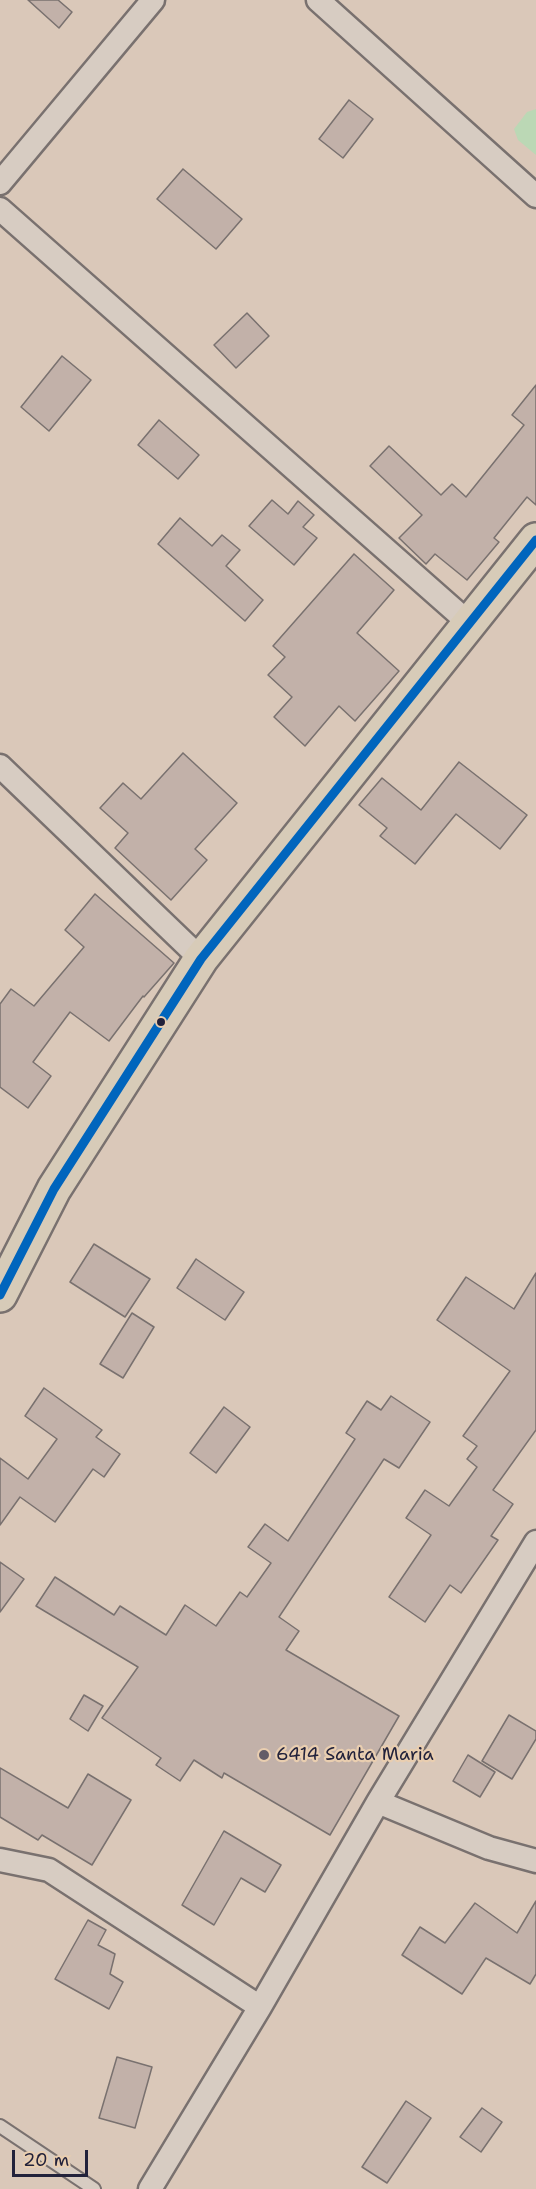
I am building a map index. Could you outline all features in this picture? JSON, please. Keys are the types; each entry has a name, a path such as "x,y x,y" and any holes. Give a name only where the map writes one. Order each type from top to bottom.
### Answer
{"main road":[{"path":"0,1295 54,1189 201,959 536,540"}],"street":[{"path":"0,183 153,0"},
{"path":"318,0 536,196"},
{"path":"0,209 470,624"},
{"path":"0,766 201,959"},
{"path":"150,2189 260,2007 378,1802 536,1542"},
{"path":"378,1802 489,1848 536,1861"},
{"path":"0,1860 49,1870 260,2007"}],"lane":[{"path":"0,2126 94,2189"}],"green space":[{"path":"536,109 536,155 518,140 514,129 527,112"}],"building":[{"path":"28,0 58,0 72,12 59,28"},
{"path":"349,100 373,119 343,158 319,139"},
{"path":"183,169 242,219 216,249 157,199"},
{"path":"247,313 269,336 236,368 214,345"},
{"path":"62,356 91,380 49,431 21,407"},
{"path":"536,385 536,505 527,497 494,538 499,542 467,580 435,554 426,564 399,538 422,515 370,466 389,446 441,495 452,484 466,497 524,425 512,415"},
{"path":"159,420 199,455 178,479 138,445"},
{"path":"272,500 288,514 298,501 314,515 303,527 317,538 294,565 249,526"},
{"path":"180,518 212,546 222,535 240,550 226,566 263,600 245,621 158,544"},
{"path":"354,554 394,590 357,633 399,671 355,721 339,706 305,746 274,717 292,697 268,675 285,657 273,646"},
{"path":"183,753 237,803 195,849 207,860 171,900 115,848 128,833 100,808 123,783 141,799"},
{"path":"459,762 527,815 500,849 456,814 415,864 380,836 387,828 359,805 382,778 421,810"},
{"path":"95,894 174,963 143,996 109,1041 70,1012 33,1062 51,1076 28,1108 0,1087 0,1004 11,989 34,1006 84,947 65,930"},
{"path":"94,1244 150,1279 125,1317 70,1282"},
{"path":"196,1259 244,1292 225,1320 177,1288"},
{"path":"536,1273 536,1430 493,1490 513,1504 491,1536 498,1540 461,1593 450,1585 425,1622 389,1597 431,1535 406,1518 425,1490 449,1506 477,1467 467,1459 477,1446 463,1436 510,1371 437,1320 466,1277 514,1309"},
{"path":"132,1313 154,1327 123,1378 100,1364"},
{"path":"44,1388 102,1430 96,1437 120,1454 104,1477 93,1469 55,1522 20,1497 0,1525 0,1458 28,1479 57,1439 25,1416"},
{"path":"391,1396 430,1422 399,1468 384,1459 279,1617 299,1631 286,1650 399,1716 330,1835 224,1773 222,1778 194,1760 180,1781 156,1765 161,1758 102,1718 138,1667 36,1606 55,1577 114,1615 120,1606 166,1635 185,1605 216,1626 240,1592 247,1597 271,1563 248,1547 265,1524 288,1541 355,1439 346,1433 367,1401 381,1410"},
{"path":"224,1407 250,1427 216,1473 190,1453"},
{"path":"0,1562 24,1579 0,1612"},
{"path":"84,1695 103,1706 88,1731 70,1719"},
{"path":"509,1715 536,1731 536,1739 512,1779 482,1761"},
{"path":"468,1755 495,1772 480,1797 453,1781"},
{"path":"0,1768 68,1808 88,1774 131,1800 92,1865 42,1835 38,1840 0,1817"},
{"path":"224,1831 281,1865 265,1892 241,1878 214,1925 182,1905"},
{"path":"536,1901 536,1974 530,1984 486,1958 462,1994 402,1955 420,1927 445,1943 475,1903 517,1933"},
{"path":"88,1920 106,1930 98,1945 115,1954 110,1974 123,1982 109,2009 55,1979"},
{"path":"117,2057 152,2067 135,2128 99,2118"},
{"path":"406,2101 431,2118 387,2183 362,2167"},
{"path":"482,2108 502,2122 481,2152 460,2137"}],"transit line":[{"path":"0,1295 54,1189 201,959 536,540"}],"place":[{"name":"6414 Santa Maria","path":"264,1755"}]}
